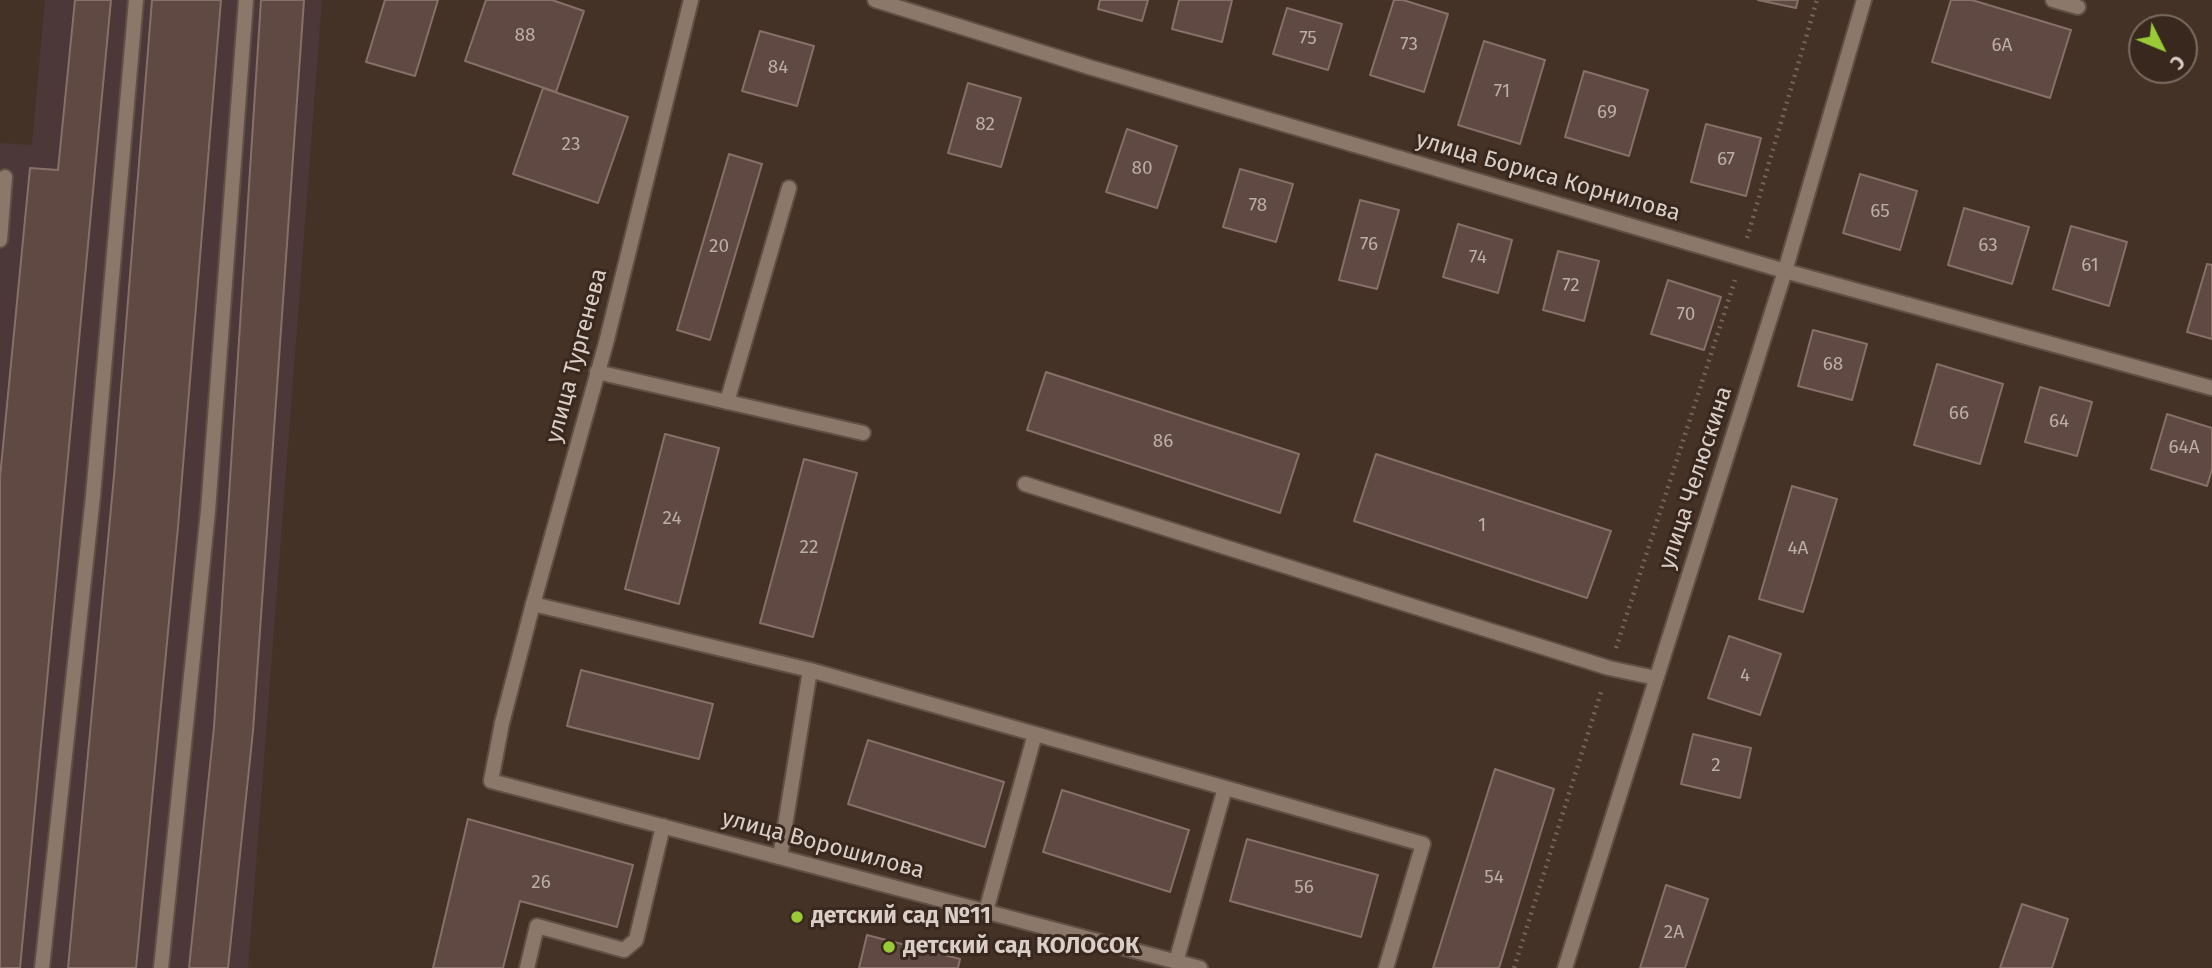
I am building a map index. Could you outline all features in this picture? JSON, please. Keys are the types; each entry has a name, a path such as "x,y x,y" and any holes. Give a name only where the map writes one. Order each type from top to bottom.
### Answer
{"street":[{"path":"42,968 93,496 136,0"},
{"path":"161,968 208,511 246,0"},
{"name":"улица Тургенева","path":"502,723 597,372 691,0"},
{"name":"улица Бориса Корнилова","path":"875,0 1089,67 1785,271 2212,388"},
{"name":"улица Челюскина","path":"1564,968 1785,271 1864,0"},
{"path":"2053,0 2078,7"},
{"path":"0,240 5,177"},
{"path":"727,402 789,188"},
{"path":"597,372 863,433"},
{"path":"1024,484 1609,668 1656,678"},
{"path":"533,604 810,670 1423,844 1386,968"},
{"path":"780,857 810,670"},
{"name":"улица Ворошилова","path":"502,723 491,780 1200,968"},
{"path":"986,911 1035,734"},
{"path":"1176,962 1225,788"},
{"path":"527,968 537,926 624,950 636,940 663,826"}],"path":[{"path":"1514,968 1742,257 1817,0"}],"shaded area":[{"path":"45,0 322,0 248,968 0,968 0,143 32,145"}],"building":[{"path":"75,0 111,0 20,968 0,968 0,477 30,168 58,170"},
{"path":"152,0 221,0 178,527 136,968 68,968 114,476"},
{"path":"261,0 304,0 253,731 228,968 189,968 214,727"},
{"path":"385,0 438,0 415,76 366,62"},
{"path":"486,0 552,0 584,11 556,92 465,61"},
{"path":"1100,0 1148,0 1142,21 1098,9"},
{"path":"1179,0 1232,0 1222,42 1172,29"},
{"path":"1394,0 1403,0 1448,14 1424,92 1370,75"},
{"path":"1758,0 1798,0 1796,8"},
{"path":"1951,0 1972,0 2071,30 2050,98 1932,62"},
{"path":"1287,8 1342,24 1328,70 1273,54"},
{"path":"760,31 814,46 797,106 742,91"},
{"path":"1484,41 1545,60 1520,144 1458,125"},
{"path":"1584,71 1648,90 1629,156 1565,137"},
{"path":"968,83 1021,98 1001,167 948,153"},
{"path":"543,88 628,117 598,203 513,174"},
{"path":"1706,124 1761,138 1746,196 1691,182"},
{"path":"1127,129 1177,146 1157,208 1106,192"},
{"path":"729,154 762,164 710,340 677,330"},
{"path":"1240,169 1293,184 1276,242 1223,227"},
{"path":"1860,174 1917,191 1900,250 1843,233"},
{"path":"1360,200 1399,210 1377,289 1339,280"},
{"path":"1964,208 2029,227 2012,284 1948,265"},
{"path":"1458,224 1512,240 1498,293 1443,277"},
{"path":"2071,226 2127,242 2109,306 2053,289"},
{"path":"1558,251 1599,261 1584,321 1543,310"},
{"path":"2207,264 2212,265 2212,339 2187,332"},
{"path":"1668,280 1721,297 1704,350 1651,334"},
{"path":"1813,330 1867,344 1852,400 1798,386"},
{"path":"1937,364 2003,384 1980,464 1914,445"},
{"path":"1046,372 1299,454 1280,513 1027,430"},
{"path":"2040,387 2092,402 2077,456 2025,442"},
{"path":"2167,414 2212,428 2212,469 2207,486 2151,469"},
{"path":"665,434 719,448 679,604 625,589"},
{"path":"1376,454 1611,531 1587,598 1354,521"},
{"path":"804,459 857,473 813,637 760,623"},
{"path":"1792,486 1837,499 1803,612 1759,599"},
{"path":"1729,636 1781,654 1760,715 1708,698"},
{"path":"581,670 713,704 699,759 567,726"},
{"path":"1693,734 1751,748 1740,798 1681,784"},
{"path":"868,740 1004,782 985,847 848,804"},
{"path":"1495,769 1554,789 1499,968 1433,968"},
{"path":"1062,790 1189,830 1170,892 1043,852"},
{"path":"468,819 633,865 617,927 520,901 503,968 433,968"},
{"path":"1247,839 1378,875 1361,937 1230,901"},
{"path":"1666,885 1708,899 1685,968 1640,968"},
{"path":"2022,904 2068,919 2052,968 2000,968"},
{"name":"детский сад КОЛОСОК","path":"867,935 960,959 958,968 859,968"}],"place":[{"name":"детский сад №11","path":"797,917"},
{"name":"детский сад КОЛОСОК","path":"889,947"}]}
